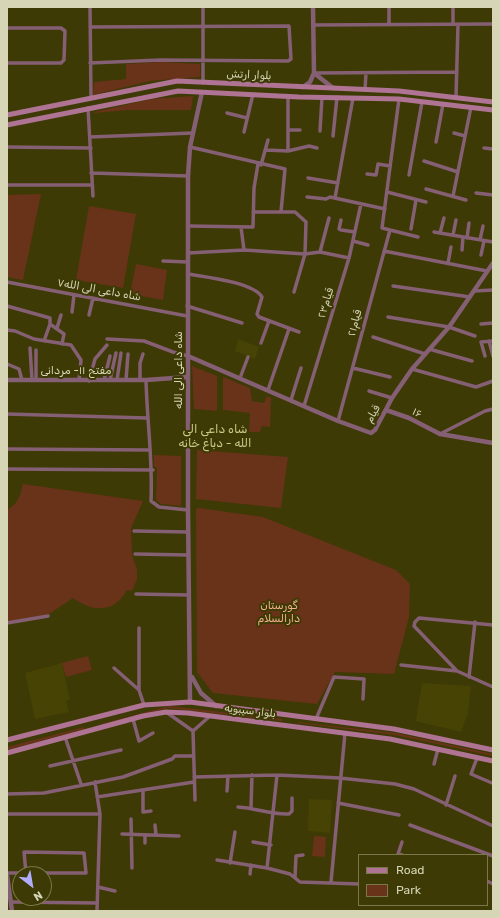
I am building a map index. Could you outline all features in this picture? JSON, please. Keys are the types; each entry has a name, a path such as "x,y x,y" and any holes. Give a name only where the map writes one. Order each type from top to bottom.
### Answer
{"main road":[{"name":"بلوار ارتش","path":"7,115 177,81 302,88 399,91 493,102"},
{"name":"بلوار ارتش","path":"7,125 178,91 399,99 493,110"},
{"name":"بلوار سیبویه","path":"7,740 144,705 190,702 394,729 493,750"},
{"name":"بلوار سیبویه","path":"7,754 101,727 166,712 210,716 390,739 493,761"},
{"path":"100,716 97,723 101,727"},
{"path":"290,726 291,716"},
{"path":"84,721 88,724 86,731"}],"street":[{"path":"90,7 91,98"},
{"path":"203,7 203,83"},
{"path":"302,88 310,82 314,73 313,7"},
{"path":"389,7 389,25"},
{"path":"453,7 453,24"},
{"path":"456,97 458,24"},
{"path":"313,25 493,24"},
{"path":"90,28 289,26 291,59 203,61 147,60 90,63"},
{"path":"7,28 64,29 64,53 62,62 7,63"},
{"path":"314,73 457,72"},
{"path":"314,73 333,89"},
{"path":"365,90 366,73"},
{"name":"شاه داعی الی الله","path":"190,702 191,673 188,595 188,176 190,147 202,92"},
{"path":"244,132 253,94"},
{"path":"288,96 288,151"},
{"path":"320,131 322,97"},
{"path":"333,136 337,97"},
{"path":"335,198 353,98"},
{"path":"399,99 382,228 418,237"},
{"path":"409,175 422,102"},
{"path":"436,142 443,104"},
{"path":"453,196 471,107"},
{"path":"88,108 93,196"},
{"path":"228,113 247,118"},
{"path":"288,130 300,130"},
{"path":"90,137 193,132"},
{"path":"454,133 465,136"},
{"path":"188,226 254,227 254,188 268,140"},
{"path":"266,150 288,151 309,146 317,148"},
{"path":"7,147 91,148"},
{"path":"190,147 285,170 281,212"},
{"path":"484,148 493,149"},
{"path":"424,161 458,172"},
{"path":"367,174 376,175 378,164 390,166"},
{"path":"91,173 188,176"},
{"path":"308,178 338,183"},
{"path":"7,185 92,185"},
{"path":"426,189 466,200"},
{"path":"387,192 426,202"},
{"path":"476,193 493,195"},
{"path":"307,197 335,198 385,209"},
{"path":"411,229 416,200"},
{"name":"قیام۲۳","path":"304,406 349,258 361,204"},
{"path":"253,212 295,212 306,222 305,254 294,292"},
{"path":"320,252 329,218"},
{"path":"440,233 444,218"},
{"path":"341,220 339,227 341,230 355,232"},
{"path":"453,236 456,220"},
{"path":"462,250 469,223"},
{"path":"481,255 483,226"},
{"path":"241,227 244,250"},
{"name":"قیام۲۱","path":"338,421 390,230"},
{"path":"434,232 493,242"},
{"path":"353,241 368,245"},
{"path":"448,263 451,247"},
{"path":"188,253 244,250 305,254 320,252 349,258"},
{"path":"384,251 487,271"},
{"path":"163,261 188,262"},
{"name":"قیام","path":"188,356 338,421 372,433 392,398 412,369 449,327 493,263"},
{"path":"188,274 243,285 261,295 257,314 259,317 299,332"},
{"name":"شاه داعی الی الله۷","path":"7,282 187,316"},
{"path":"393,286 470,297"},
{"path":"474,291 493,290"},
{"path":"72,312 74,295"},
{"path":"89,315 93,298"},
{"path":"7,306 50,318 50,324 44,341"},
{"path":"187,306 242,324"},
{"path":"57,328 61,315"},
{"path":"388,317 449,327 475,336"},
{"path":"261,343 269,321"},
{"path":"481,324 493,323"},
{"path":"50,324 64,334 62,344"},
{"path":"268,390 289,329"},
{"path":"7,330 15,331 44,341 72,346 81,360 78,380"},
{"path":"373,337 425,354"},
{"path":"107,339 144,341 188,356"},
{"path":"485,356 480,343 482,341 491,341 493,356"},
{"path":"89,381 95,359 107,345"},
{"path":"30,348 34,380"},
{"path":"429,349 472,361"},
{"path":"34,380 36,350"},
{"path":"110,380 116,353"},
{"path":"117,380 121,353"},
{"path":"126,380 128,354"},
{"path":"140,380 140,363 143,354"},
{"path":"104,380 110,356"},
{"path":"240,378 248,357"},
{"path":"7,364 19,369 22,380"},
{"path":"290,400 300,368"},
{"path":"353,368 390,377"},
{"path":"412,369 476,387 493,381"},
{"name":"مفتح ۱۱- مردانی","path":"7,380 89,381 146,380 188,377"},
{"path":"146,380 147,418 153,470 151,502 159,507 188,510"},
{"path":"369,391 392,398"},
{"path":"440,434 485,411 493,409"},
{"name":"۱۶","path":"386,410 409,418 440,434 493,443"},
{"path":"7,414 147,418"},
{"path":"7,449 150,450"},
{"path":"7,469 153,470"},
{"path":"134,531 188,532"},
{"path":"135,554 188,556"},
{"path":"136,594 188,595"},
{"path":"7,623 48,616"},
{"path":"493,625 475,622 420,618 415,622 414,626 457,671 493,687"},
{"path":"469,677 475,622"},
{"path":"139,628 139,690 144,705"},
{"path":"401,665 457,671"},
{"path":"114,668 139,690"},
{"path":"191,673 201,693 217,706"},
{"path":"316,719 334,677 364,679 363,699"},
{"path":"166,712 193,731"},
{"path":"195,800 193,731 210,716"},
{"path":"133,719 139,741 153,732"},
{"path":"331,882 345,733"},
{"path":"65,737 81,784"},
{"path":"434,764 438,749"},
{"path":"50,766 121,750"},
{"path":"7,794 44,792 123,777 172,759 176,756 193,756"},
{"path":"477,758 471,774 492,783"},
{"path":"252,775 252,808"},
{"path":"267,868 274,815 277,775"},
{"path":"97,796 228,776 277,775 340,778 395,784 414,790 493,826"},
{"path":"227,791 228,776"},
{"path":"446,805 455,776"},
{"path":"95,782 100,814 97,911"},
{"path":"143,790 143,812 151,811"},
{"path":"238,807 252,808 274,815 291,813 292,798"},
{"path":"338,803 399,815"},
{"path":"7,814 100,814"},
{"path":"131,818 132,868"},
{"path":"155,825 156,835"},
{"path":"410,825 488,854"},
{"path":"230,863 235,832"},
{"path":"122,834 179,836"},
{"path":"145,843 146,835"},
{"path":"253,842 270,845"},
{"path":"398,854 402,842"},
{"path":"24,852 84,853 86,873 26,873 24,852"},
{"path":"295,877 296,856 303,855"},
{"path":"217,860 267,868 295,877 300,882 358,884"},
{"path":"250,874 251,865"},
{"path":"7,874 12,911"},
{"path":"98,887 115,891"},
{"path":"10,900 97,903"}],"shaded area":[{"path":"238,339 259,347 255,359 235,351"},
{"path":"62,663 70,700 66,701 69,712 35,719 25,673"},
{"path":"422,683 471,686 468,713 461,732 416,721"},
{"path":"309,799 332,800 330,833 308,831"}],"green space":[{"path":"160,62 200,64 200,77 150,81 93,95 94,82 126,79 126,64"},
{"path":"193,96 191,110 128,110 94,113 152,99"},
{"path":"41,194 23,280 7,277 7,195"},
{"path":"89,206 136,214 123,288 76,280"},
{"path":"136,264 167,270 163,300 130,294"},
{"path":"192,366 217,376 217,411 194,409"},
{"path":"223,377 250,388 252,401 264,403 267,396 271,398 270,427 262,426 260,432 249,432 250,413 223,410"},
{"path":"197,450 288,457 281,508 196,499"},
{"path":"154,455 181,456 181,506 161,504 156,500 157,468 154,466"},
{"path":"23,484 143,501 131,528 132,554 137,570 137,579 132,591 127,590 122,598 109,607 95,608 80,603 73,598 49,614 7,622 7,510 14,505 18,499"},
{"name":"گورستان دارالسلام","path":"199,508 263,517 396,570 410,584 409,617 394,674 335,672 317,704 213,693 197,672 196,509"},
{"path":"88,656 92,670 66,677 62,663"},
{"path":"169,706 282,719 282,721 168,708 101,726 101,724"},
{"path":"298,722 396,733 493,754 493,756 395,735"},
{"path":"84,727 84,729 7,750 7,747"},
{"path":"314,836 326,837 325,857 312,856"}],"district":[{"name":"شاه داعی الی الله - دباغ خانه","path":"215,437"}]}
